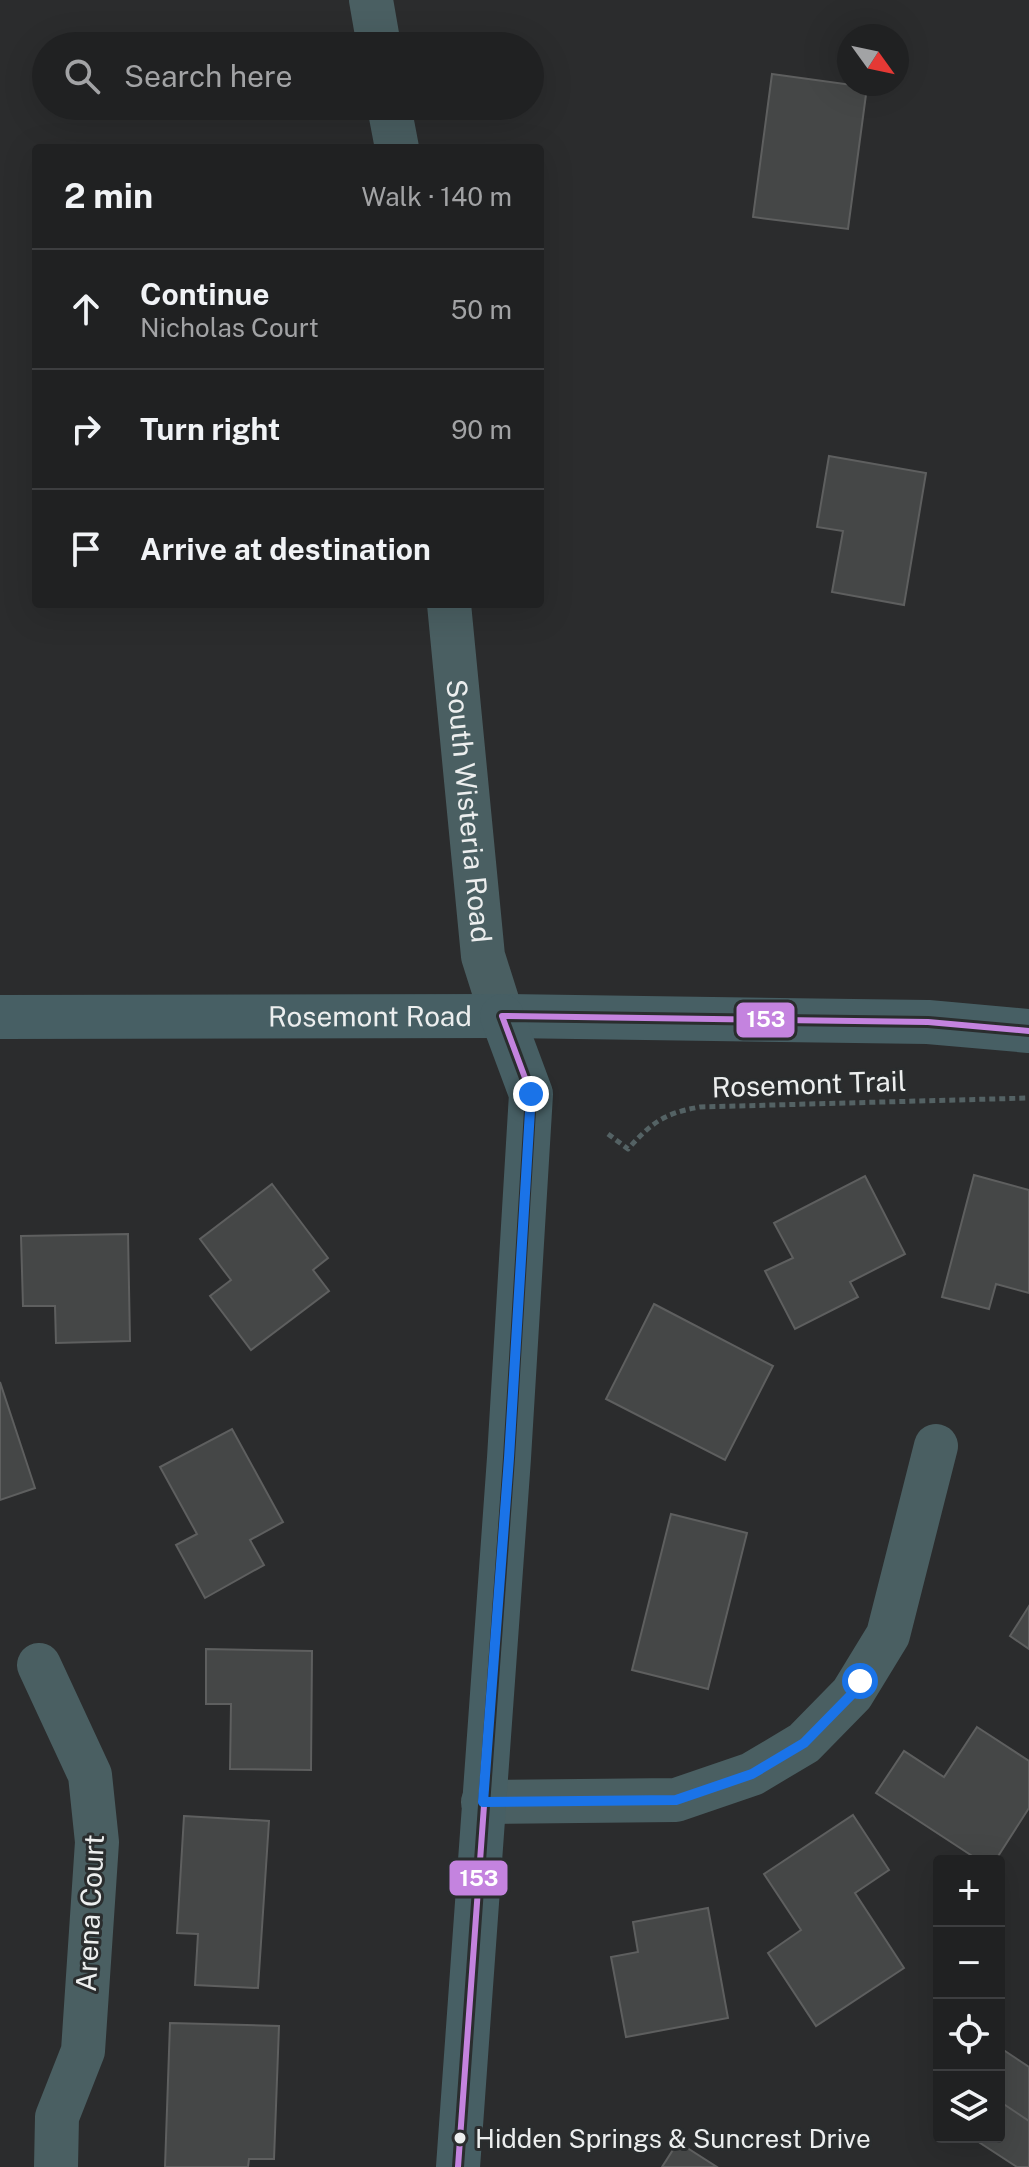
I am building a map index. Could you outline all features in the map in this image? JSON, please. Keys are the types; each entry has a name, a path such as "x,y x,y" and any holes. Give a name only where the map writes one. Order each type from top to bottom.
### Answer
{"main road":[{"name":"Rosemont Road","path":"0,1017 502,1016 928,1022 1029,1031"},
{"path":"458,2167 509,1458 531,1094 502,1016"}],"street":[{"path":"371,0 377,32"},
{"path":"392,120 396,144"},
{"name":"South Wisteria Road","path":"449,608 483,956 502,1016"},
{"path":"483,1802 676,1800 752,1774 804,1743 852,1694 888,1635 936,1446"},
{"name":"Arena Court","path":"39,1665 90,1775 97,1842 83,2051 57,2117 56,2167"}],"path":[{"name":"Rosemont Trail","path":"608,1134 628,1149 642,1133 671,1112 700,1107 1029,1098"}],"building":[{"path":"772,74 837,83 837,96 866,96 848,229 753,217"},
{"path":"829,456 926,473 904,605 832,592 843,531 817,527"},
{"path":"974,1175 1029,1190 1029,1293 996,1284 989,1309 942,1297"},
{"path":"865,1176 905,1254 850,1282 858,1297 795,1329 765,1271 793,1258 774,1223"},
{"path":"272,1184 328,1258 313,1270 329,1291 251,1350 210,1296 231,1280 200,1239"},
{"path":"128,1234 130,1341 56,1343 55,1306 23,1306 21,1236"},
{"path":"654,1304 773,1366 725,1460 606,1399"},
{"path":"0,1382 35,1488 0,1500"},
{"path":"232,1429 283,1522 250,1540 264,1565 205,1598 176,1545 197,1534 160,1467"},
{"path":"671,1514 747,1533 708,1689 632,1670"},
{"path":"1029,1606 1029,1649 1010,1636"},
{"path":"206,1649 312,1651 311,1770 230,1769 231,1704 206,1704"},
{"path":"977,1727 1029,1761 1029,1808 999,1855 971,1855 876,1793 904,1751 944,1777"},
{"path":"853,1815 889,1870 855,1893 904,1968 816,2026 768,1953 801,1930 764,1874"},
{"path":"184,1816 269,1821 258,1988 195,1985 198,1934 177,1933"},
{"path":"708,1908 728,2018 626,2037 611,1957 638,1952 633,1922"},
{"path":"170,2023 279,2026 274,2159 249,2159 248,2167 165,2167"},
{"path":"1005,2051 1029,2067 1029,2121 1005,2105"},
{"path":"1005,2105 1029,2121 1029,2167 1017,2167 980,2143 1005,2143"},
{"path":"678,2142 717,2167 662,2167"}],"transit line":[{"name":"153","path":"502,1016 928,1022 1029,1031"},
{"name":"153","path":"458,2167 509,1458 531,1094 502,1016"}],"place":[{"name":"Hidden Springs & Suncrest Drive","path":"460,2138"}],"route":[{"path":"531,1094 509,1458 483,1802 676,1800 752,1774 804,1743 852,1694 860,1681"}]}
